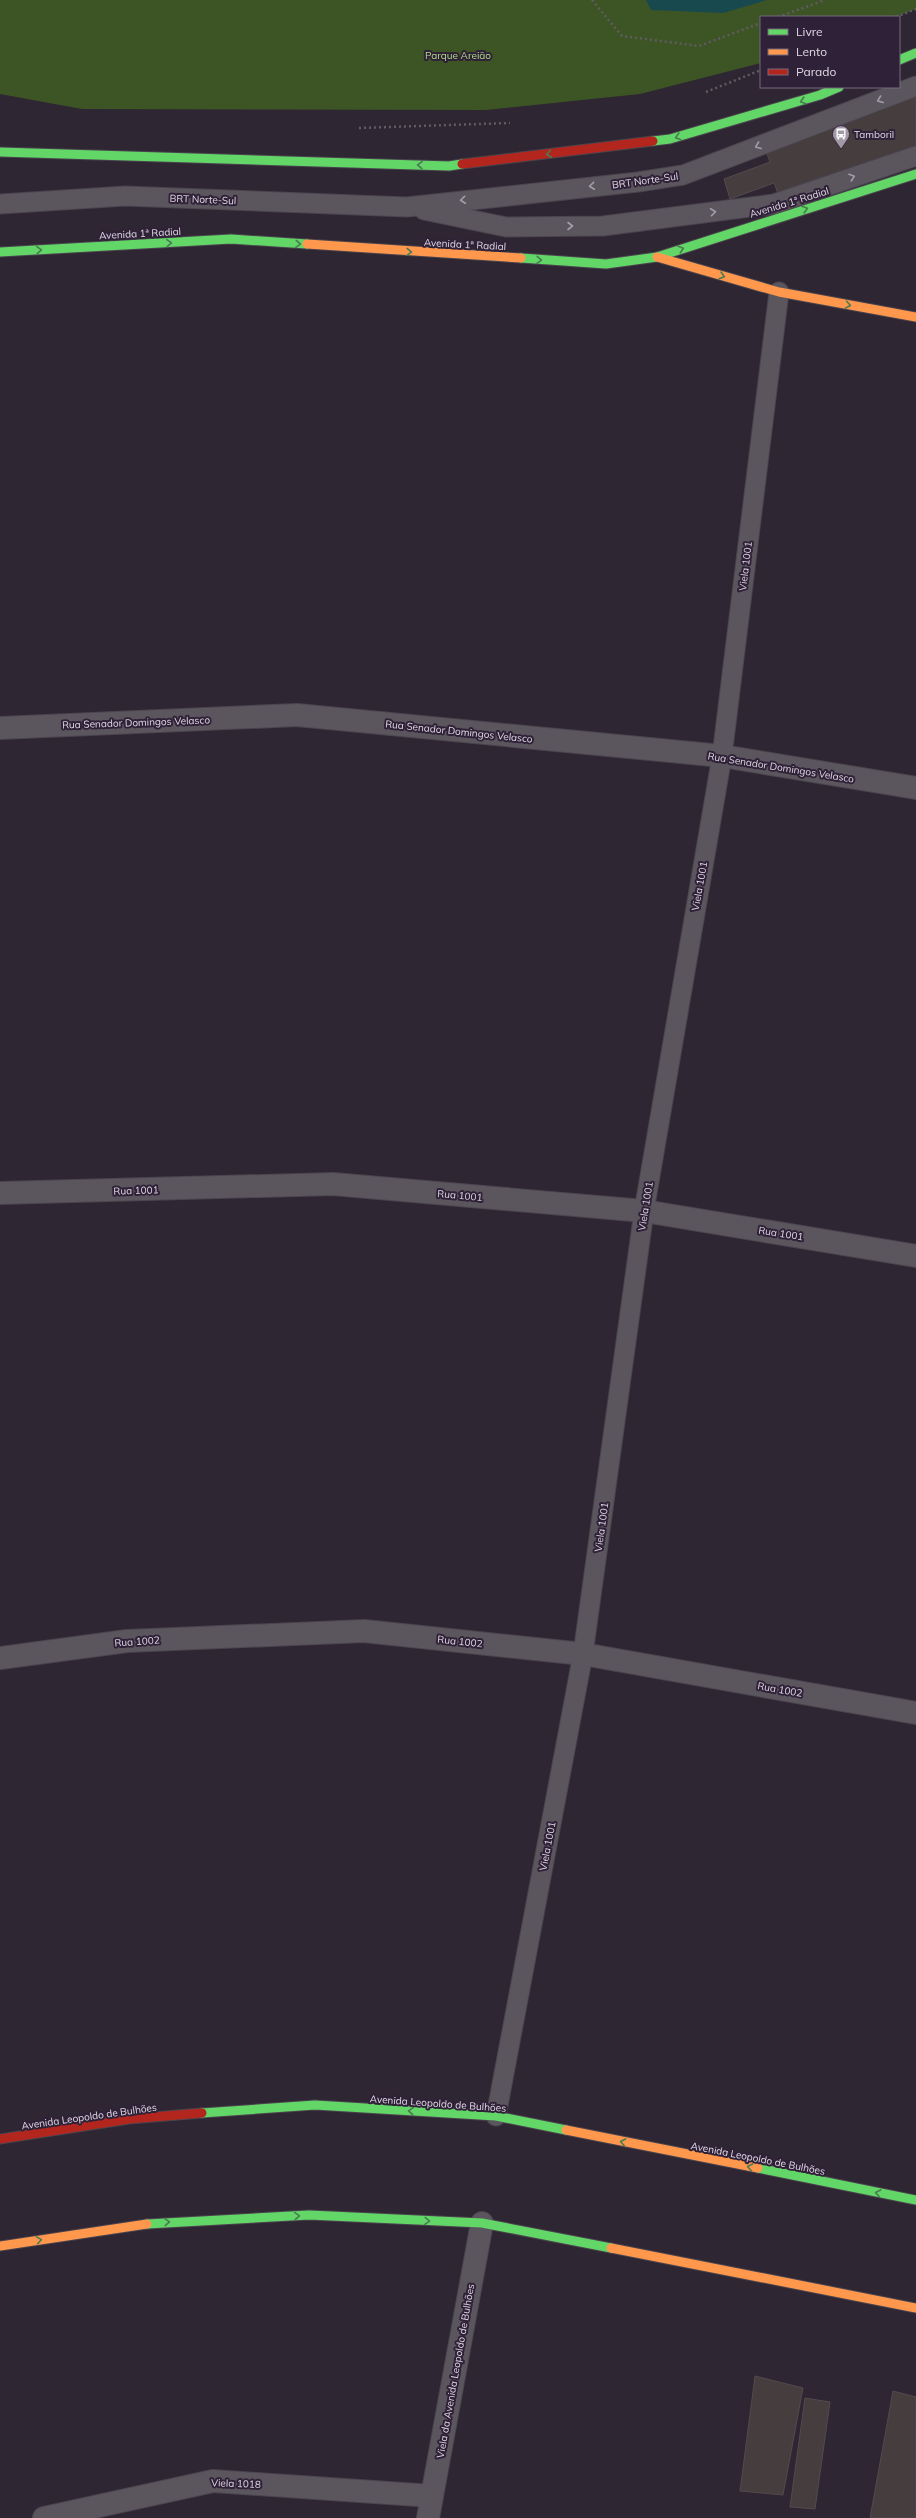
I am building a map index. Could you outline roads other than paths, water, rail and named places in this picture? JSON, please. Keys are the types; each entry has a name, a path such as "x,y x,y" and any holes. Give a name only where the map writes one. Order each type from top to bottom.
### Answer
{"main road":[{"path":"900,60 916,53"},
{"path":"0,152 449,166 670,139 820,95 837,88"},
{"name":"Avenida 1ª Radial","path":"0,252 231,239 606,264 657,257 916,174"},
{"path":"657,257 779,292 916,318"},
{"name":"Avenida Leopoldo de Bulhões","path":"0,2139 128,2119 315,2105 496,2116 916,2200"},
{"path":"0,2246 141,2224 309,2215 482,2223 916,2308"}],"street":[{"name":"Rua Senador Domingos Velasco","path":"0,728 296,715 722,756 916,788"},
{"name":"Rua 1001","path":"0,1193 333,1184 644,1211 916,1256"},
{"name":"Rua 1002","path":"0,1658 127,1641 364,1631 583,1654 916,1713"},
{"name":"Viela da Avenida Leopoldo de Bulhões","path":"428,2518 482,2223"},
{"name":"Viela 1018","path":"44,2518 213,2481 432,2496"}],"lane":[{"name":"BRT Norte-Sul","path":"0,204 125,196 407,207 638,182 683,175 916,86"},
{"name":"BRT Norte-Sul","path":"407,207 506,227 603,226 774,204 916,156"},
{"name":"Viela 1001","path":"496,2116 583,1654 644,1211 722,756 779,292"}],"water":[{"path":"646,0 767,0 723,13 651,10"}],"place":[{"name":"Tamboril","path":"841,149"}],"park label":[{"name":"Parque Areião","path":"458,55"}]}
